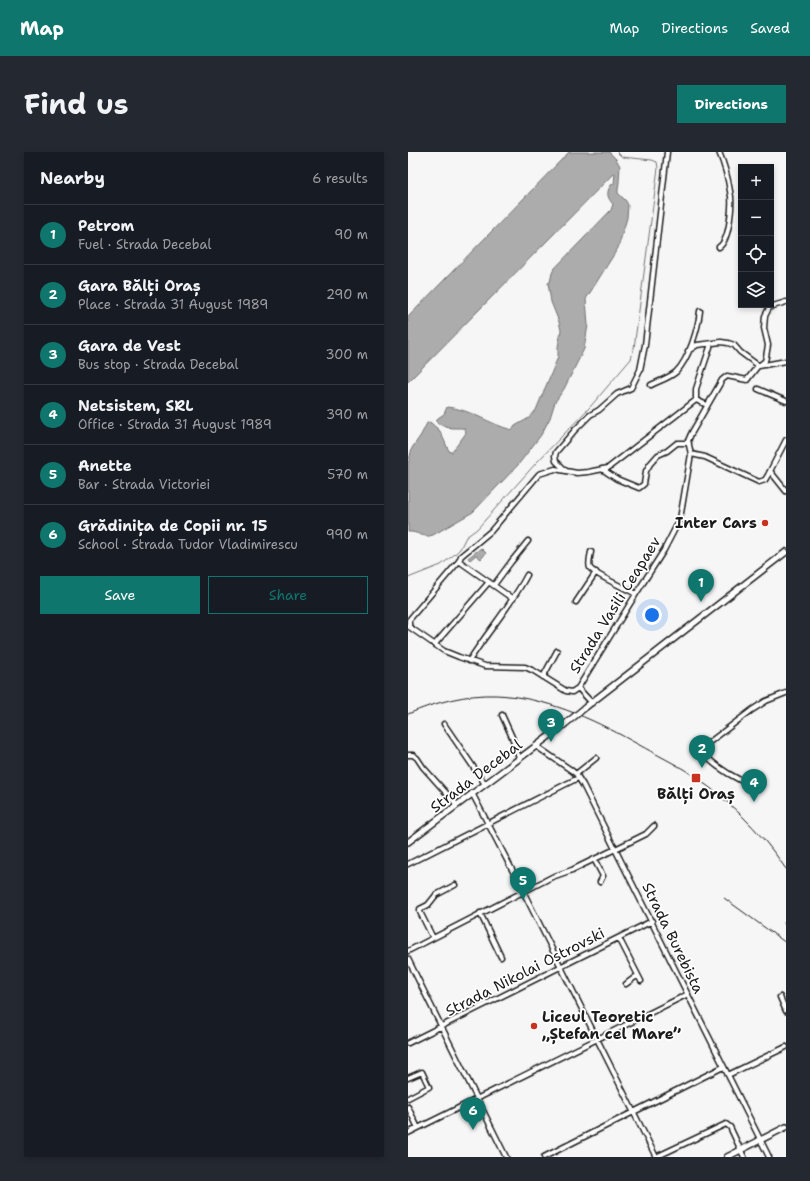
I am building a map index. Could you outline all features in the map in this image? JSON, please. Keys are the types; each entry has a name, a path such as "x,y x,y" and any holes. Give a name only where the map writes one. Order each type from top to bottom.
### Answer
{"main road":[{"name":"Strada Decebal","path":"408,842 564,725 786,552"},
{"path":"727,1157 786,1127"}],"street":[{"path":"667,152 645,345 640,370 631,388 617,394 599,410 590,415 575,430 556,452 556,461 565,470 571,473 584,473 608,468 696,400"},
{"path":"719,152 731,192 729,226 723,243 719,247"},
{"path":"602,469 617,479 633,484 638,488 641,487 645,480 648,466 658,455 667,451 677,443 688,443 691,434 724,377 730,376 748,380 765,361 768,348 764,328 765,316 769,308 786,302"},
{"path":"651,385 676,372 688,351 696,332 700,311"},
{"path":"688,351 697,345 721,342 735,346 740,352 759,366 786,361"},
{"path":"696,400 696,389 711,344"},
{"path":"758,389 786,401"},
{"path":"696,400 707,405"},
{"path":"691,454 705,457 756,482 761,482 770,471 786,440"},
{"name":"Strada Vasili Ceapaev","path":"589,705 578,688 664,550 680,519 691,454 688,443"},
{"path":"565,470 555,469 539,474 491,532 461,556 459,561 409,620 409,626 444,651 469,661 485,666 525,667 570,693 578,688"},
{"path":"770,471 786,491"},
{"path":"494,585 510,562 528,541"},
{"path":"591,552 589,566 591,568 636,594"},
{"path":"459,561 513,598"},
{"path":"576,602 596,572"},
{"path":"469,661 513,598 527,575"},
{"path":"435,644 489,582"},
{"path":"543,677 557,651"},
{"path":"740,780 719,768 703,752 703,747 752,710 770,699 786,693"},
{"path":"502,715 512,736 519,758"},
{"path":"444,724 485,784"},
{"name":"Strada Burebista","path":"536,746 565,765 577,776 589,796 614,849 652,921 723,1067 769,1157"},
{"path":"408,755 413,755 418,758 423,767 457,805"},
{"path":"408,864 489,824 577,776 596,758"},
{"path":"472,793 656,1157 726,1124 729,1125 744,1157"},
{"path":"408,951 480,913 643,836 654,826"},
{"path":"594,859 603,876 600,882"},
{"path":"433,938 420,910 428,904 436,894 455,885"},
{"path":"480,913 501,957"},
{"name":"Strada Nikolai Ostrovski","path":"408,1043 652,921"},
{"path":"619,938 641,981"},
{"path":"408,959 506,1157"},
{"path":"626,984 638,975"},
{"path":"408,1133 688,994"},
{"path":"780,997 786,1011"},
{"path":"728,1075 786,1047"},
{"path":"544,1157 723,1067"},
{"path":"408,1078 422,1072 430,1088 408,1098"},
{"path":"408,1107 418,1128"}],"shaded area":[{"path":"569,152 609,152 620,166 618,193 628,205 627,218 618,248 586,299 588,325 584,349 564,389 555,402 550,418 541,435 518,465 473,512 433,535 423,536 408,532 408,464 412,448 427,423 430,422 440,431 448,449 452,452 466,433 465,429 462,428 452,428 438,424 436,421 444,414 447,407 464,411 512,430 515,426 529,418 536,410 558,357 561,330 551,302 548,283 550,282 554,269 611,210 613,204 608,197 608,193 611,185 614,184 615,172 408,382 408,317"},
{"path":"481,548 486,553 481,559 476,555 470,560 468,558"}],"waterway":[{"path":"408,578 441,565 455,554 460,549 466,537 477,529 537,462 590,407 631,359 634,348 658,168 657,162 652,160 622,157 617,152"}],"railway":[{"path":"408,714 429,706 462,697 485,695 532,700 567,710 600,724 666,759 700,780 728,802 753,827 786,869"},
{"path":"724,898 786,943"}],"place":[{"name":"Inter Cars","path":"765,523"},
{"name":"Petrom","path":"701,602"},
{"name":"Gara de Vest","path":"551,742"},
{"name":"Gara Bălți Oraș","path":"702,768"},
{"name":"Bălți Oraș","path":"696,778"},
{"name":"Netsistem, SRL","path":"754,802"},
{"name":"Anette","path":"523,900"},
{"name":"Liceul Teoretic „Ștefan cel Mare”","path":"534,1026"},
{"name":"Grădinița de Copii nr. 15","path":"473,1130"}]}
